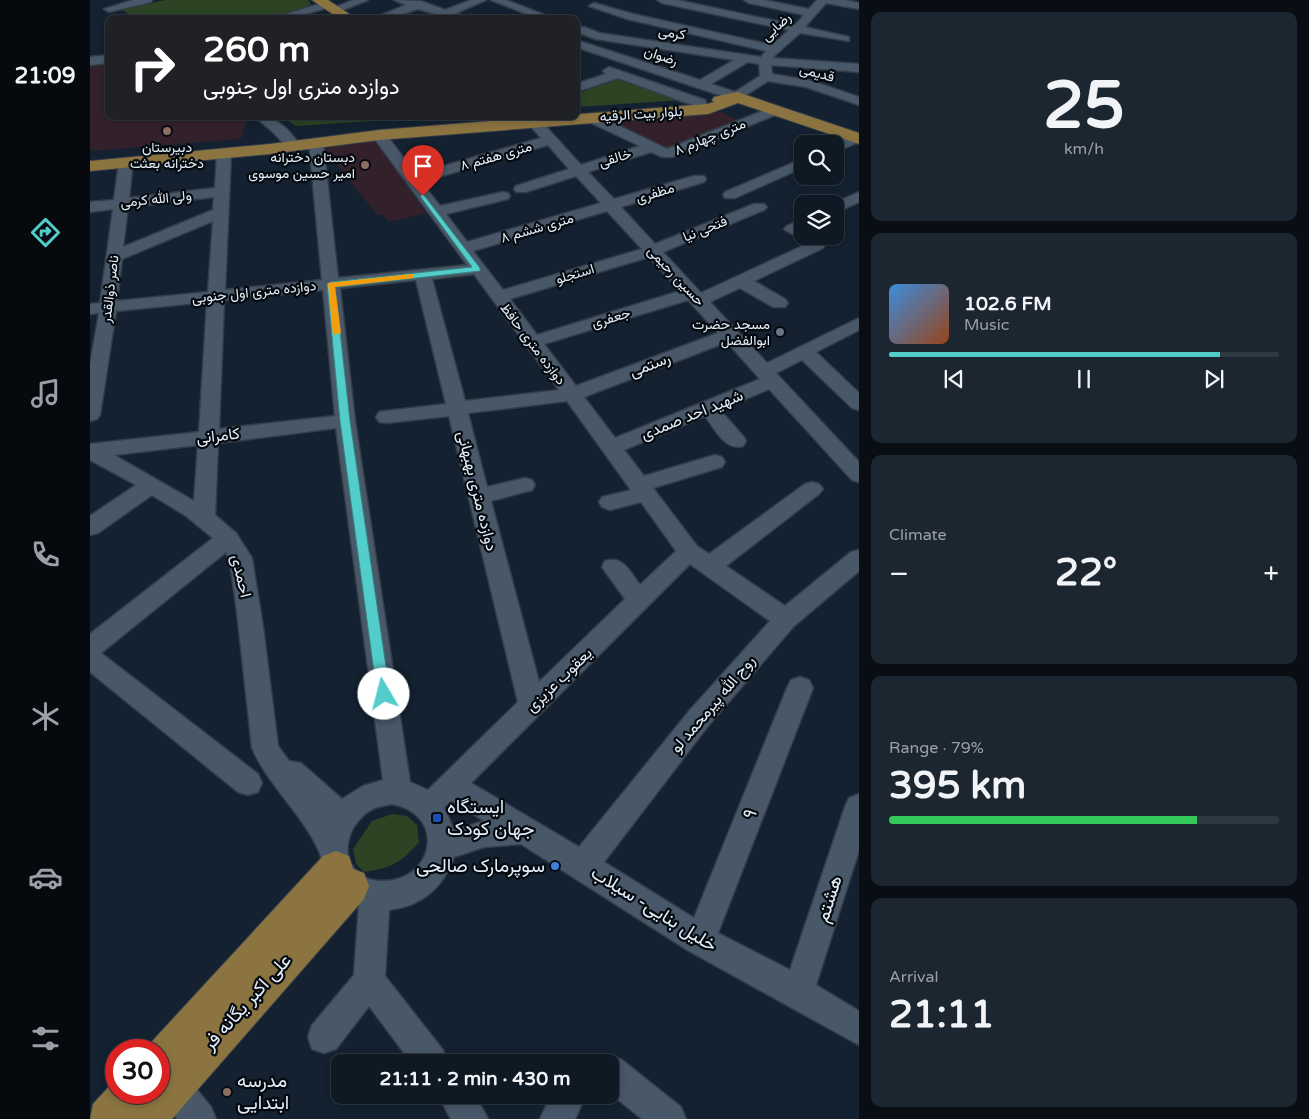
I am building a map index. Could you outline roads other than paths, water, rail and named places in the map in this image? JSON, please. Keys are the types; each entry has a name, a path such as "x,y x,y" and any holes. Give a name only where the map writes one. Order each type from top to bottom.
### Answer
{"main road":[{"path":"326,5 343,15"},
{"path":"737,97 858,138"},
{"name":"بلوار بیت الرقیه","path":"580,112 700,103 737,97"},
{"name":"بلوار بیت الرقیه","path":"580,118 708,109 725,104 737,97"},
{"path":"90,166 224,154 376,128 469,120"},
{"name":"بلوار بیت الرقیه","path":"290,142 316,142 519,120"},
{"path":"90,158 290,142"},
{"name":"علی اکبر یگانه فر","path":"170,1066 349,874"},
{"path":"108,1119 121,1104"},
{"name":"علی اکبر یگانه فر","path":"144,1119 150,1104"}],"street":[{"path":"98,0 117,15"},
{"path":"109,9 147,0"},
{"path":"290,15 326,5 363,0"},
{"path":"399,0 424,2 456,15"},
{"path":"448,12 481,0"},
{"path":"496,0 534,5 559,15"},
{"path":"580,22 607,29 664,0 797,29 839,48 855,67 848,74 852,79 859,81"},
{"path":"749,0 767,2 811,13"},
{"name":"رضایی","path":"766,77 765,61 823,0"},
{"path":"829,0 856,4"},
{"path":"389,15 424,2"},
{"path":"749,19 767,2"},
{"path":"515,15 534,5"},
{"path":"534,5 545,15"},
{"path":"594,6 631,17 775,49"},
{"path":"648,45 695,7"},
{"path":"398,12 404,15"},
{"path":"714,35 735,16"},
{"name":"کرمی","path":"580,30 596,36 648,45 765,61 839,48"},
{"name":"رضوان","path":"580,44 651,68 679,73 701,85 737,97"},
{"path":"631,78 680,50"},
{"path":"90,61 105,59"},
{"path":"701,85 745,59"},
{"path":"593,65 700,103"},
{"path":"703,68 720,73"},
{"path":"580,87 618,74"},
{"path":"737,97 766,77"},
{"name":"قدیمی","path":"766,77 808,84 859,101"},
{"name":"۸ متری چهارم","path":"592,118 667,154 775,110"},
{"path":"266,120 278,129 290,142"},
{"name":"حسین رحیمی","path":"529,120 550,140 769,377 856,465"},
{"name":"دوازده متری حافظ","path":"378,135 610,448 699,559 786,619"},
{"path":"844,144 858,138"},
{"name":"۸ متری هفتم","path":"412,180 550,140"},
{"path":"316,142 345,421 398,792"},
{"name":"خالقی","path":"521,189 577,169 652,147"},
{"path":"204,516 224,154"},
{"path":"777,156 794,169"},
{"name":"ناصر ذوالقدر","path":"90,415 99,308 115,256 126,162"},
{"path":"721,182 734,194 760,182 794,170"},
{"path":"745,175 760,182"},
{"name":"مظفری","path":"611,206 700,180"},
{"name":"ولی الله کرمی","path":"90,206 222,192"},
{"path":"435,212 504,196"},
{"path":"844,204 859,196"},
{"name":"۸ متری ششم","path":"462,249 611,206"},
{"name":"فتحی نیا","path":"652,251 759,207"},
{"path":"115,256 220,212"},
{"path":"695,297 741,281 818,245"},
{"name":"استجلو","path":"497,297 652,251"},
{"name":"دوازده متری اول جنوبی","path":"99,308 477,269"},
{"name":"دوازده متری بهبهانی","path":"423,275 532,706"},
{"path":"741,281 779,303"},
{"name":"جعفری","path":"531,342 695,297"},
{"name":"شهید احد صمدی","path":"610,448 708,408 769,377 805,352 859,323"},
{"name":"رستمی","path":"570,395 730,334"},
{"path":"805,352 859,404"},
{"path":"386,417 570,395"},
{"path":"708,408 736,440"},
{"name":"کامرانی","path":"90,451 345,421"},
{"name":"احمدی","path":"90,451 204,516 238,552 246,593 265,748 349,874"},
{"path":"610,502 715,462"},
{"path":"479,496 525,485"},
{"path":"90,527 150,486"},
{"name":"یعقوب عزیزی","path":"428,806 640,601 699,559 812,489"},
{"path":"90,648 227,539"},
{"name":"روح الله پیرمحمد لو","path":"583,865 699,718 786,619 859,558"},
{"path":"613,567 640,601"},
{"path":"90,658 248,783"},
{"name":"۹","path":"700,940 800,688"},
{"path":"265,748 342,817"},
{"name":"خلیل بنایی- سیلاب","path":"450,785 583,865 700,940 798,992 859,1029"},
{"path":"349,874 393,896 410,891 426,880 437,864 442,847 442,832 437,818 428,806 414,796 398,792 382,792 366,796 353,805 342,817 334,831 349,874 369,981 424,1054"},
{"name":"هشتم","path":"798,992 859,807"},
{"path":"442,847 484,834 523,830"},
{"path":"324,1037 369,981"},
{"path":"619,1079 669,1119"},
{"path":"170,1082 199,1119"},
{"path":"558,1119 564,1104"}],"place":[{"name":"دبیرستان دخترانه بعثت","path":"167,131"},
{"name":"دبستان دخترانه امیر حسین موسوی","path":"365,165"},
{"name":"مسجد حضرت ابوالفضل","path":"780,332"},
{"name":"ایستگاه جهان کودک","path":"437,818"},
{"name":"سوپرمارک صالحی","path":"555,866"},
{"name":"مدرسه ابتدایی","path":"227,1092"}]}
